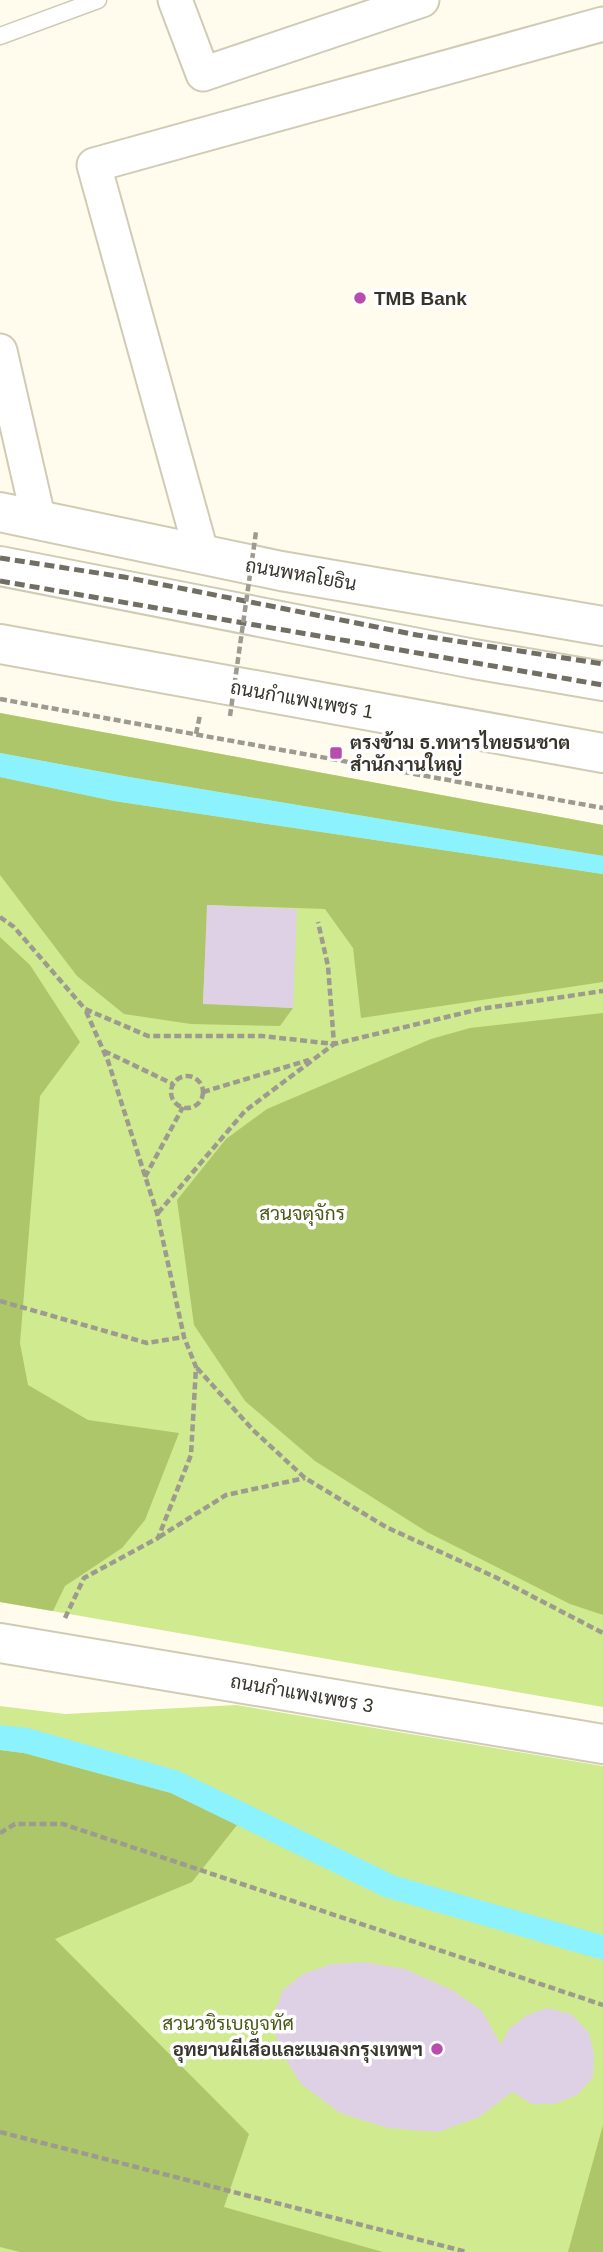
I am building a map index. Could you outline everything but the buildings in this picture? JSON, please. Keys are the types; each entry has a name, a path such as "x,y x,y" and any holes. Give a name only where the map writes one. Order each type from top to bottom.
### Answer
{"main road":[{"name":"ถนนพหลโยธิน","path":"0,512 202,555 603,626"},
{"path":"0,566 474,659 603,681"},
{"name":"ถนนกำแพงเพชร 1","path":"0,644 603,753"},
{"name":"ถนนกำแพงเพชร 3","path":"0,1643 603,1744"}],"street":[{"path":"175,0 202,74 422,0"},
{"path":"202,555 94,164 603,24"},
{"path":"0,351 39,521"}],"lane":[{"path":"0,36 98,0"}],"path":[{"path":"230,716 256,532"},
{"path":"0,698 603,808"},
{"path":"196,734 201,712"},
{"path":"0,917 14,927 85,1009 103,1051 157,1213 184,1337 196,1367 253,1430 305,1478 386,1527 495,1577 603,1633"},
{"path":"318,922 328,966 334,1044"},
{"path":"85,1009 148,1036 262,1036 334,1044 480,1009 603,991"},
{"path":"157,1213 245,1111 334,1044"},
{"path":"103,1051 173,1084"},
{"path":"203,1092 199,1082 191,1076 181,1077 173,1084 173,1099 183,1107 196,1105 203,1092 314,1059"},
{"path":"145,1177 183,1107"},
{"path":"0,1301 147,1343 184,1337"},
{"path":"158,1538 191,1455 196,1367"},
{"path":"50,1650 84,1578 158,1538 226,1495 305,1478"},
{"path":"0,1833 15,1824 62,1824 603,2005"},
{"path":"0,2132 467,2252"}],"green space":[{"name":"สวนจตุจักร","path":"0,713 603,825 603,1707 0,1602"},
{"path":"0,713 603,825 603,856 0,753"},
{"path":"0,777 114,801 603,874 603,982 361,1018 353,948 325,909 208,905 203,1003 293,1008 280,1026 191,1024 124,1014 77,976 0,875"},
{"path":"0,937 30,965 80,1042 40,1096 20,1343 28,1385 88,1420 179,1433 145,1520 122,1548 65,1586 53,1611 0,1602"},
{"path":"603,1013 603,1615 570,1604 427,1532 315,1461 245,1401 194,1325 177,1200 226,1139 267,1109 431,1039 470,1028"},
{"name":"สวนวชิรเบญจทัศ","path":"236,1705 603,1766 603,2252 0,2252 0,1706 65,1714"},
{"path":"0,1750 24,1753 171,1793 237,1825 192,1882 55,1939 249,2134 224,2207 383,2252 20,2252 0,2247"},
{"path":"603,2125 603,2252 568,2252"}],"water":[{"path":"0,753 603,856 603,874 114,801 0,777"},
{"path":"0,1725 28,1728 179,1771 396,1876 603,1935 603,1960 384,1897 171,1793 24,1753 0,1750"}],"railway":[{"path":"0,558 124,577 417,635 603,664"},
{"path":"0,581 603,685"}],"place":[{"name":"TMB Bank","path":"360,298"},
{"name":"ตรงข้าม ธ.ทหารไทยธนชาต สำนักงานใหญ่","path":"336,753"},
{"name":"อุทยานผีเสื้อและแมลงกรุงเทพฯ","path":"437,2049"}]}
